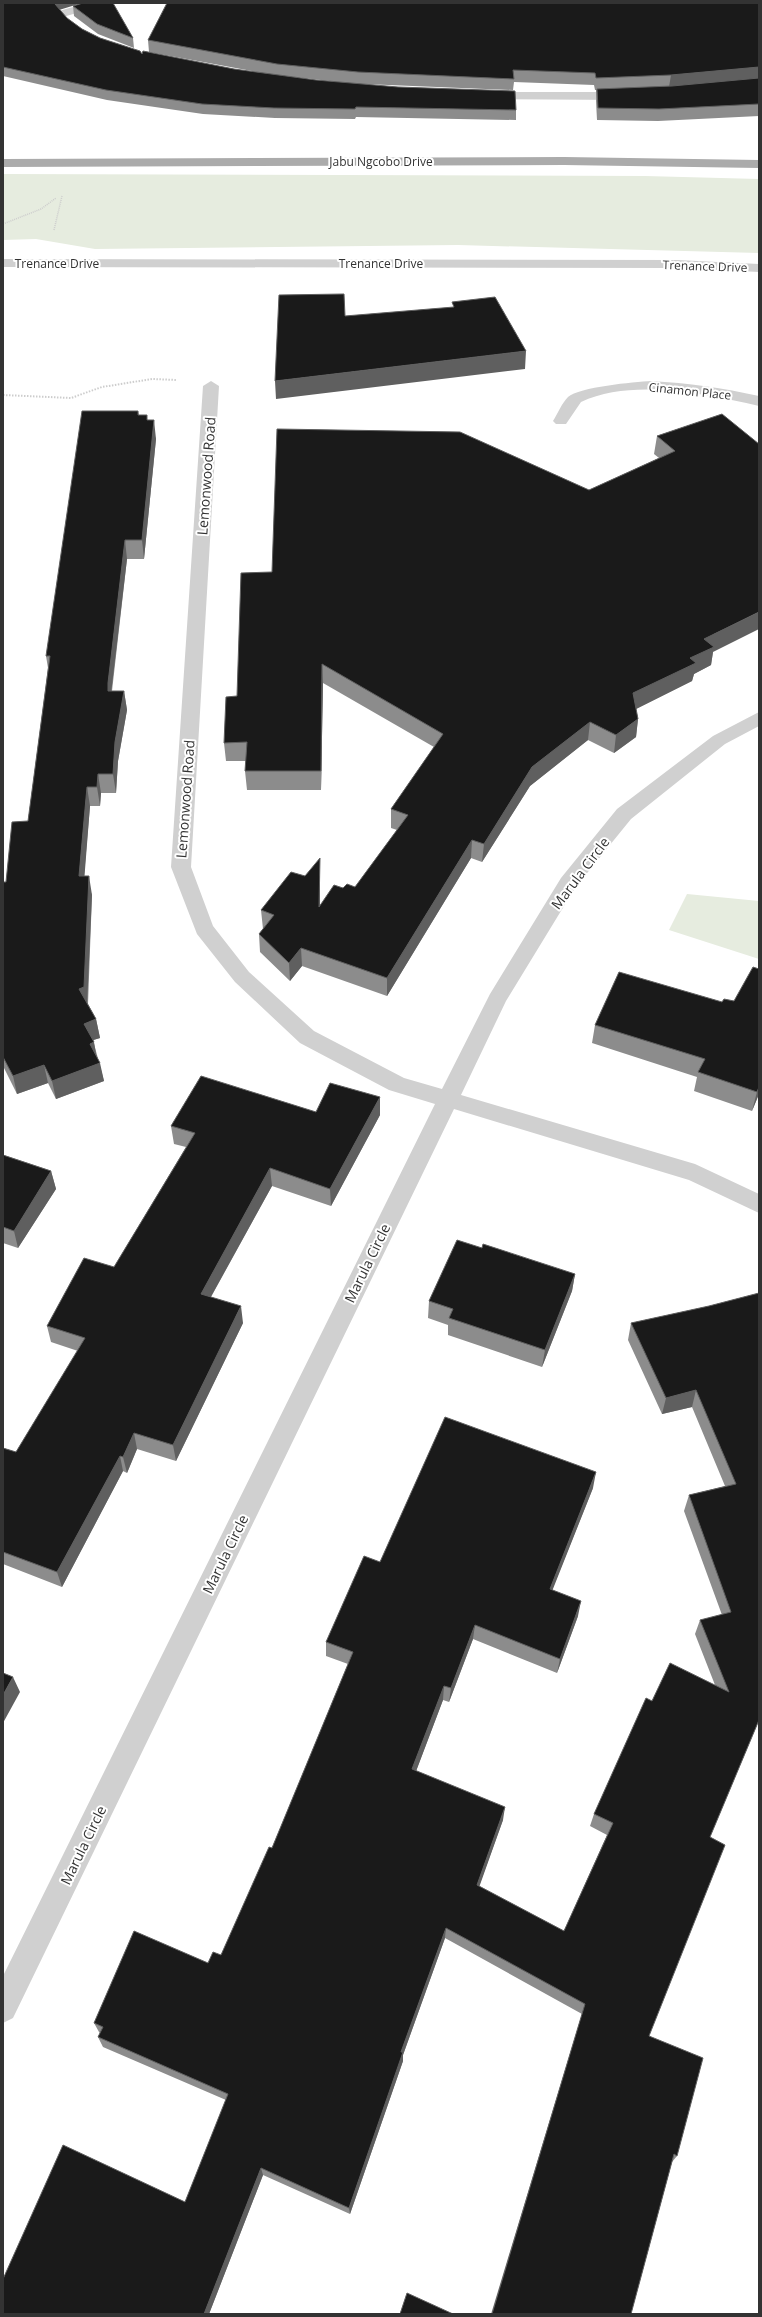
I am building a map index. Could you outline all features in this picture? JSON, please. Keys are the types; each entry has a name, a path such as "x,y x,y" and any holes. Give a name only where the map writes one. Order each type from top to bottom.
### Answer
{"main road":[{"name":"Jabu Ngcobo Drive","path":"3,163 564,161 759,164"}],"street":[{"path":"73,24 65,8 100,3"},
{"path":"470,96 637,96"},
{"name":"Trenance Drive","path":"3,263 677,264 759,268"},
{"name":"Cinamon Place","path":"561,421 575,400 601,390 623,387 653,385 733,395 759,401"},
{"name":"Lemonwood Road","path":"211,386 181,867 204,929 242,977 307,1037 397,1084 447,1100"},
{"name":"Marula Circle","path":"3,2008 497,999 568,883 624,814 719,740 759,718"},
{"path":"447,1100 695,1173 759,1204"}],"path":[{"path":"3,224 41,209 65,191 78,163"},
{"path":"3,395 71,398 102,387 152,378 178,380 211,386"}],"shaded area":[{"path":"3,174 645,176 759,179 759,253 458,245 95,249 36,239 3,240"},
{"path":"687,894 759,901 759,959 669,930"}],"building":[{"path":"3,3 55,3 67,18 82,29 100,38 140,51 142,54 143,51 234,69 316,80 398,87 515,91 516,110 356,107 355,109 274,108 202,104 106,90 3,67"},
{"path":"83,3 113,3 133,38 97,24 73,6"},
{"path":"167,3 759,3 759,67 671,75 596,78 595,73 513,70 514,79 358,72 277,64 148,40"},
{"path":"759,78 759,104 659,109 598,108 597,89 672,86"},
{"path":"344,294 345,316 454,307 452,302 495,297 526,351 275,381 279,295"},
{"path":"82,411 138,411 138,415 147,415 147,420 154,420 142,540 125,540 108,683 108,691 124,691 115,742 113,774 98,774 97,787 87,787 79,876 89,876 84,987 79,989 96,1019 84,1024 94,1042 90,1044 100,1063 52,1081 44,1065 13,1076 3,1057 3,882 6,882 12,822 28,821 50,656 46,656"},
{"path":"722,414 759,444 759,612 704,639 714,647 690,658 696,663 633,693 638,719 616,735 590,722 532,767 484,844 472,840 387,978 301,948 289,963 259,934 274,915 261,910 291,872 305,876 320,858 319,907 334,885 343,888 347,884 355,887 408,815 391,809 443,734 322,664 321,771 245,771 247,742 224,743 226,697 237,696 241,573 272,572 277,429 460,432 589,490 675,451 657,436"},
{"path":"753,967 759,969 759,1087 757,1092 698,1072 705,1059 595,1025 619,972 722,1002 724,999 734,1001"},
{"path":"201,1076 316,1112 330,1083 380,1097 330,1189 270,1168 201,1294 241,1306 173,1445 134,1433 123,1457 120,1456 57,1572 3,1552 3,1448 16,1452 85,1338 47,1326 84,1258 114,1267 195,1133 171,1126"},
{"path":"3,1155 51,1171 14,1231 3,1227"},
{"path":"457,1240 482,1248 483,1244 575,1274 545,1350 449,1318 453,1309 429,1301"},
{"path":"759,1293 759,1720 710,1837 725,1845 649,2036 703,2058 677,2156 674,2154 631,2314 492,2314 585,2004 446,1928 401,2052 403,2052 349,2208 261,2168 204,2314 3,2314 3,2279 63,2145 185,2202 228,2094 98,2037 103,2027 94,2023 134,1931 208,1963 213,1952 221,1955 269,1847 272,1848 353,1652 326,1642 364,1556 380,1562 445,1417 596,1472 550,1589 581,1601 560,1659 475,1625 451,1688 444,1686 412,1769 505,1807 477,1885 564,1931 613,1823 594,1814 646,1698 652,1701 670,1663 729,1692 700,1620 731,1612 689,1495 736,1484 696,1390 666,1398 631,1323 709,1306"},
{"path":"3,1673 13,1677 3,1695"},
{"path":"407,2293 453,2314 400,2314"}]}
